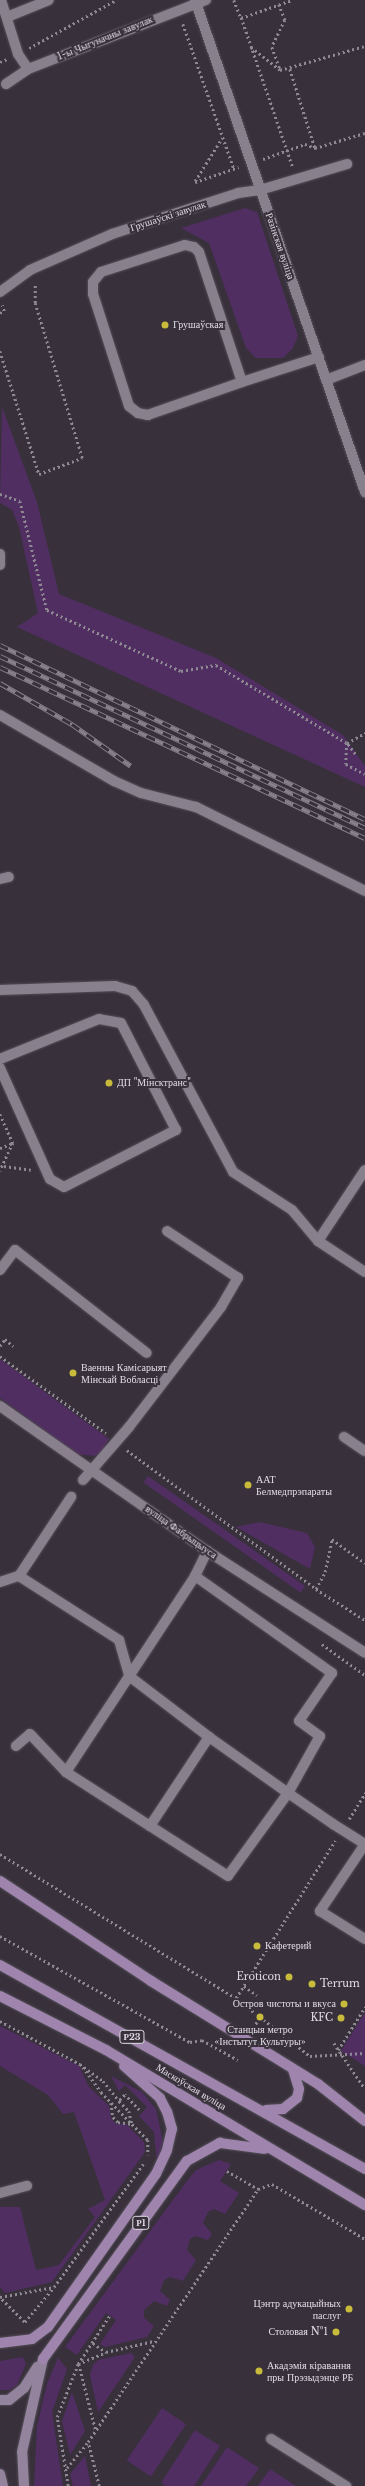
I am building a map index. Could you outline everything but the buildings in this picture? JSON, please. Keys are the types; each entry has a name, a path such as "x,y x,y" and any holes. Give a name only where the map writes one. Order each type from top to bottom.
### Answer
{"main road":[{"path":"0,1881 151,1982 293,2069 365,2121"},
{"name":"Маскоўская вуліца","path":"0,1965 264,2109 365,2168"},
{"name":"Маскоўская вуліца","path":"0,1996 106,2050 365,2205"},
{"path":"0,2343 22,2343 48,2327 156,2174 167,2150 172,2129 160,2098 106,2050"},
{"path":"264,2109 276,2111 292,2105 299,2089 293,2069"},
{"name":"Р1","path":"0,2400 9,2400 24,2388 43,2359 187,2161 220,2143 236,2143 272,2150"},
{"path":"24,2486 22,2452 43,2359"},
{"path":"0,2474 3,2486"}],"street":[{"path":"1,0 18,54 28,69"},
{"path":"7,17 49,0"},
{"name":"1-ы Чыгуначны завулак","path":"6,84 28,69 196,2 206,0"},
{"name":"Разінская вуліца","path":"196,2 365,492"},
{"name":"Грушаўскі завулак","path":"0,292 30,270 112,234 238,193 260,190 347,164"},
{"path":"242,382 200,252 194,247 185,246 101,272 93,282 93,294 128,406 138,413 148,415 319,357"},
{"path":"326,380 365,365"},
{"path":"0,554 0,565"},
{"path":"0,715 114,781 141,793 196,808 365,891"},
{"path":"0,990 115,986 132,991 144,1005 233,1172 292,1210 318,1241 365,1272"},
{"path":"0,1060 99,1019 121,1023 176,1130 64,1187 47,1173 0,1068"},
{"path":"318,1241 365,1170"},
{"path":"83,1480 90,1469 117,1441 221,1307 238,1278 167,1231"},
{"path":"0,1270 15,1250 147,1353"},
{"name":"вуліца Фабрыцыуса","path":"0,1406 207,1551 365,1653"},
{"path":"344,1437 365,1451"},
{"path":"0,1582 19,1576 71,1496"},
{"path":"66,1772 195,1576 207,1551"},
{"path":"19,1576 119,1640 130,1676 209,1737 342,1830 365,1844 320,1911 365,1939"},
{"path":"16,1746 30,1734 66,1772 228,1876 288,1792 320,1736 299,1721 332,1674 195,1576"},
{"path":"150,1826 209,1737"},
{"path":"0,2193 27,2186"},
{"path":"271,2439 346,2486"}],"path":[{"path":"0,62 18,54 116,0"},
{"path":"234,0 287,150 305,144 315,148 365,133"},
{"path":"241,18 292,0"},
{"path":"279,4 285,20 272,47 280,70"},
{"path":"179,10 234,169"},
{"path":"251,47 280,70 290,69 365,46"},
{"path":"290,69 315,148"},
{"path":"195,182 222,137"},
{"path":"0,351 38,474 82,458 35,303 36,290 30,270"},
{"path":"0,300 4,311 0,313"},
{"path":"0,494 20,501 47,610 181,671 216,665 347,742 355,754"},
{"path":"347,742 365,733"},
{"path":"347,742 346,764 365,774"},
{"path":"0,1114 13,1143 4,1166 0,1171"},
{"path":"0,1148 13,1143"},
{"path":"4,1166 47,1173"},
{"path":"0,1346 5,1339 13,1346"},
{"path":"0,1356 117,1441 142,1465 316,1589 365,1620"},
{"path":"316,1589 325,1572 332,1540 365,1563"},
{"path":"236,1998 365,1794"},
{"path":"0,1854 236,1998 310,2056 365,2053"},
{"path":"0,1936 190,2042 202,2040 238,2060"},
{"path":"244,1986 257,1994"},
{"path":"338,2050 365,2007"},
{"path":"0,2021 80,2064 103,2081 129,2111 132,2124"},
{"path":"334,2043 340,2055 365,2089"},
{"path":"1,2298 25,2322 54,2287 149,2157 148,2140 110,2102 80,2064"},
{"path":"119,2101 125,2095 139,2110"},
{"path":"110,2102 113,2117 118,2122 132,2124"},
{"path":"227,2170 258,2189"},
{"path":"67,2468 96,2431 154,2341 258,2189 272,2184 365,2239"},
{"path":"1,2298 54,2287"},
{"path":"68,2486 67,2468 57,2417 78,2364 110,2315"},
{"path":"78,2364 106,2352 154,2341"},
{"path":"93,2343 106,2352"},
{"path":"78,2364 96,2431"},
{"path":"88,2442 98,2486"}],"shaded area":[{"path":"245,208 257,212 298,336 293,348 283,358 256,358 246,348 209,243 181,228"},
{"path":"2,407 37,502 59,594 216,658 343,735 365,766 365,787 17,627 38,613 19,527 12,510 0,503"},
{"path":"0,1359 109,1439 101,1452 95,1456 77,1454 0,1398"},
{"path":"148,1476 305,1586 301,1593 143,1483"},
{"path":"260,1522 307,1533 315,1547 310,1569 236,1527"},
{"path":"365,2012 365,2066 341,2051"},
{"path":"0,2026 79,2066 89,2087 109,2106 111,2118 116,2124 126,2124 144,2142 145,2152 52,2282 5,2293 0,2287 0,2207 20,2207 36,2270 59,2265 95,2217 88,2209 105,2200 74,2112 63,2114 48,2095 0,2066"},
{"path":"111,2076 142,2092 156,2109 163,2142 157,2163 154,2132 139,2116 147,2107 125,2085 119,2091"},
{"path":"219,2160 231,2164 220,2181 239,2193 225,2214 214,2209 208,2212 203,2223 212,2234 208,2240 196,2236 190,2239 187,2250 196,2260 183,2281 170,2277 164,2280 160,2291 170,2300 167,2306 154,2301 144,2310 144,2318 154,2326 147,2337 105,2347 100,2344 116,2320 106,2313 77,2355 65,2347 196,2170"},
{"path":"131,2353 135,2357 98,2412 90,2375 93,2365 98,2360"},
{"path":"23,2357 26,2364 17,2385 10,2390 0,2390 0,2361"},
{"path":"58,2358 67,2369 52,2412 63,2486 34,2486 37,2426 47,2384"},
{"path":"72,2392 85,2431 70,2455 62,2421"},
{"path":"162,2408 186,2424 151,2476 127,2460"},
{"path":"195,2430 220,2446 194,2486 166,2486 161,2483"},
{"path":"227,2447 259,2468 246,2486 201,2486"},
{"path":"85,2456 91,2486 73,2486 70,2474"},
{"path":"270,2469 296,2486 258,2486"}],"railway":[{"path":"0,645 365,819"},
{"path":"0,656 365,828"},
{"path":"0,667 365,838"},
{"path":"0,683 72,724 131,766"}],"place":[{"name":"Грушаўская","path":"165,325"},
{"name":"ДП \"Мінсктранс\"","path":"109,1083"},
{"name":"Ваенны Камісарыят Мінскай Вобласці","path":"73,1373"},
{"name":"ААТ Белмедпрэпараты","path":"248,1485"},
{"name":"Кафетерий","path":"257,1946"},
{"name":"Eroticon","path":"289,1977"},
{"name":"Terrum","path":"312,1984"},
{"name":"Остров чистоты и вкуса","path":"344,2004"},
{"name":"Станцыя метро «Інстытут Культуры»","path":"260,2017"},
{"name":"KFC","path":"341,2018"},
{"name":"Цэнтр адукацыйных паслуг","path":"349,2309"},
{"name":"Столовая №1","path":"336,2332"},
{"name":"Акадэмія кіравання пры Прэзыдэнце РБ","path":"259,2371"}]}
